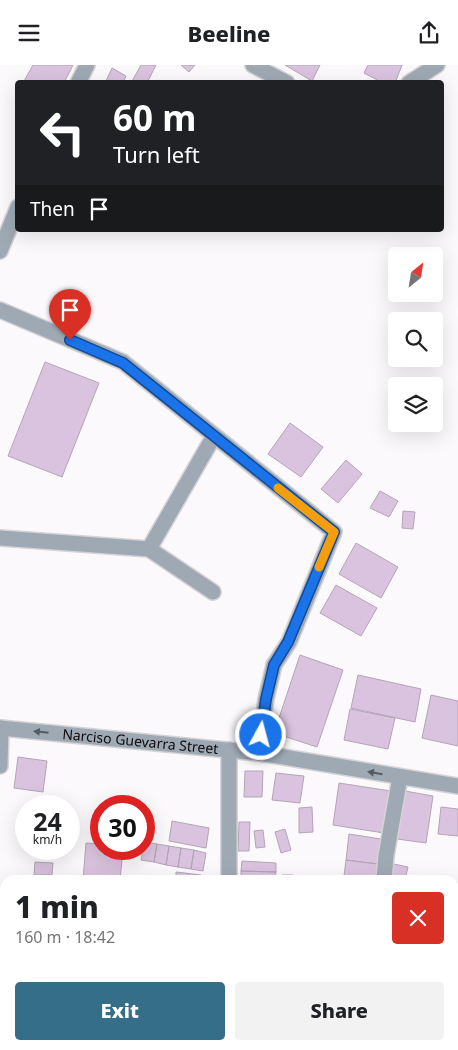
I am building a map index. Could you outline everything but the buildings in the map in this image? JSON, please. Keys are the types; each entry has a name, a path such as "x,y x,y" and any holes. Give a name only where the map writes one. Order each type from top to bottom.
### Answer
{"street":[{"path":"79,80 86,65"},
{"path":"253,65 281,80"},
{"path":"413,80 434,65"},
{"path":"0,251 15,214"},
{"path":"0,310 123,363 334,532 288,642 274,665 266,699 259,753"},
{"path":"149,549 214,436"},
{"path":"0,538 149,549 214,592"},
{"path":"0,728 0,766"},
{"name":"Narciso Guevarra Street","path":"0,728 259,753 458,786"},
{"path":"229,751 229,875"},
{"path":"384,875 400,777"}],"slow traffic":[{"path":"278,488 334,532 319,567"}],"route":[{"path":"70,340 123,363 334,532 288,642 274,665 266,699 261,735"}]}
